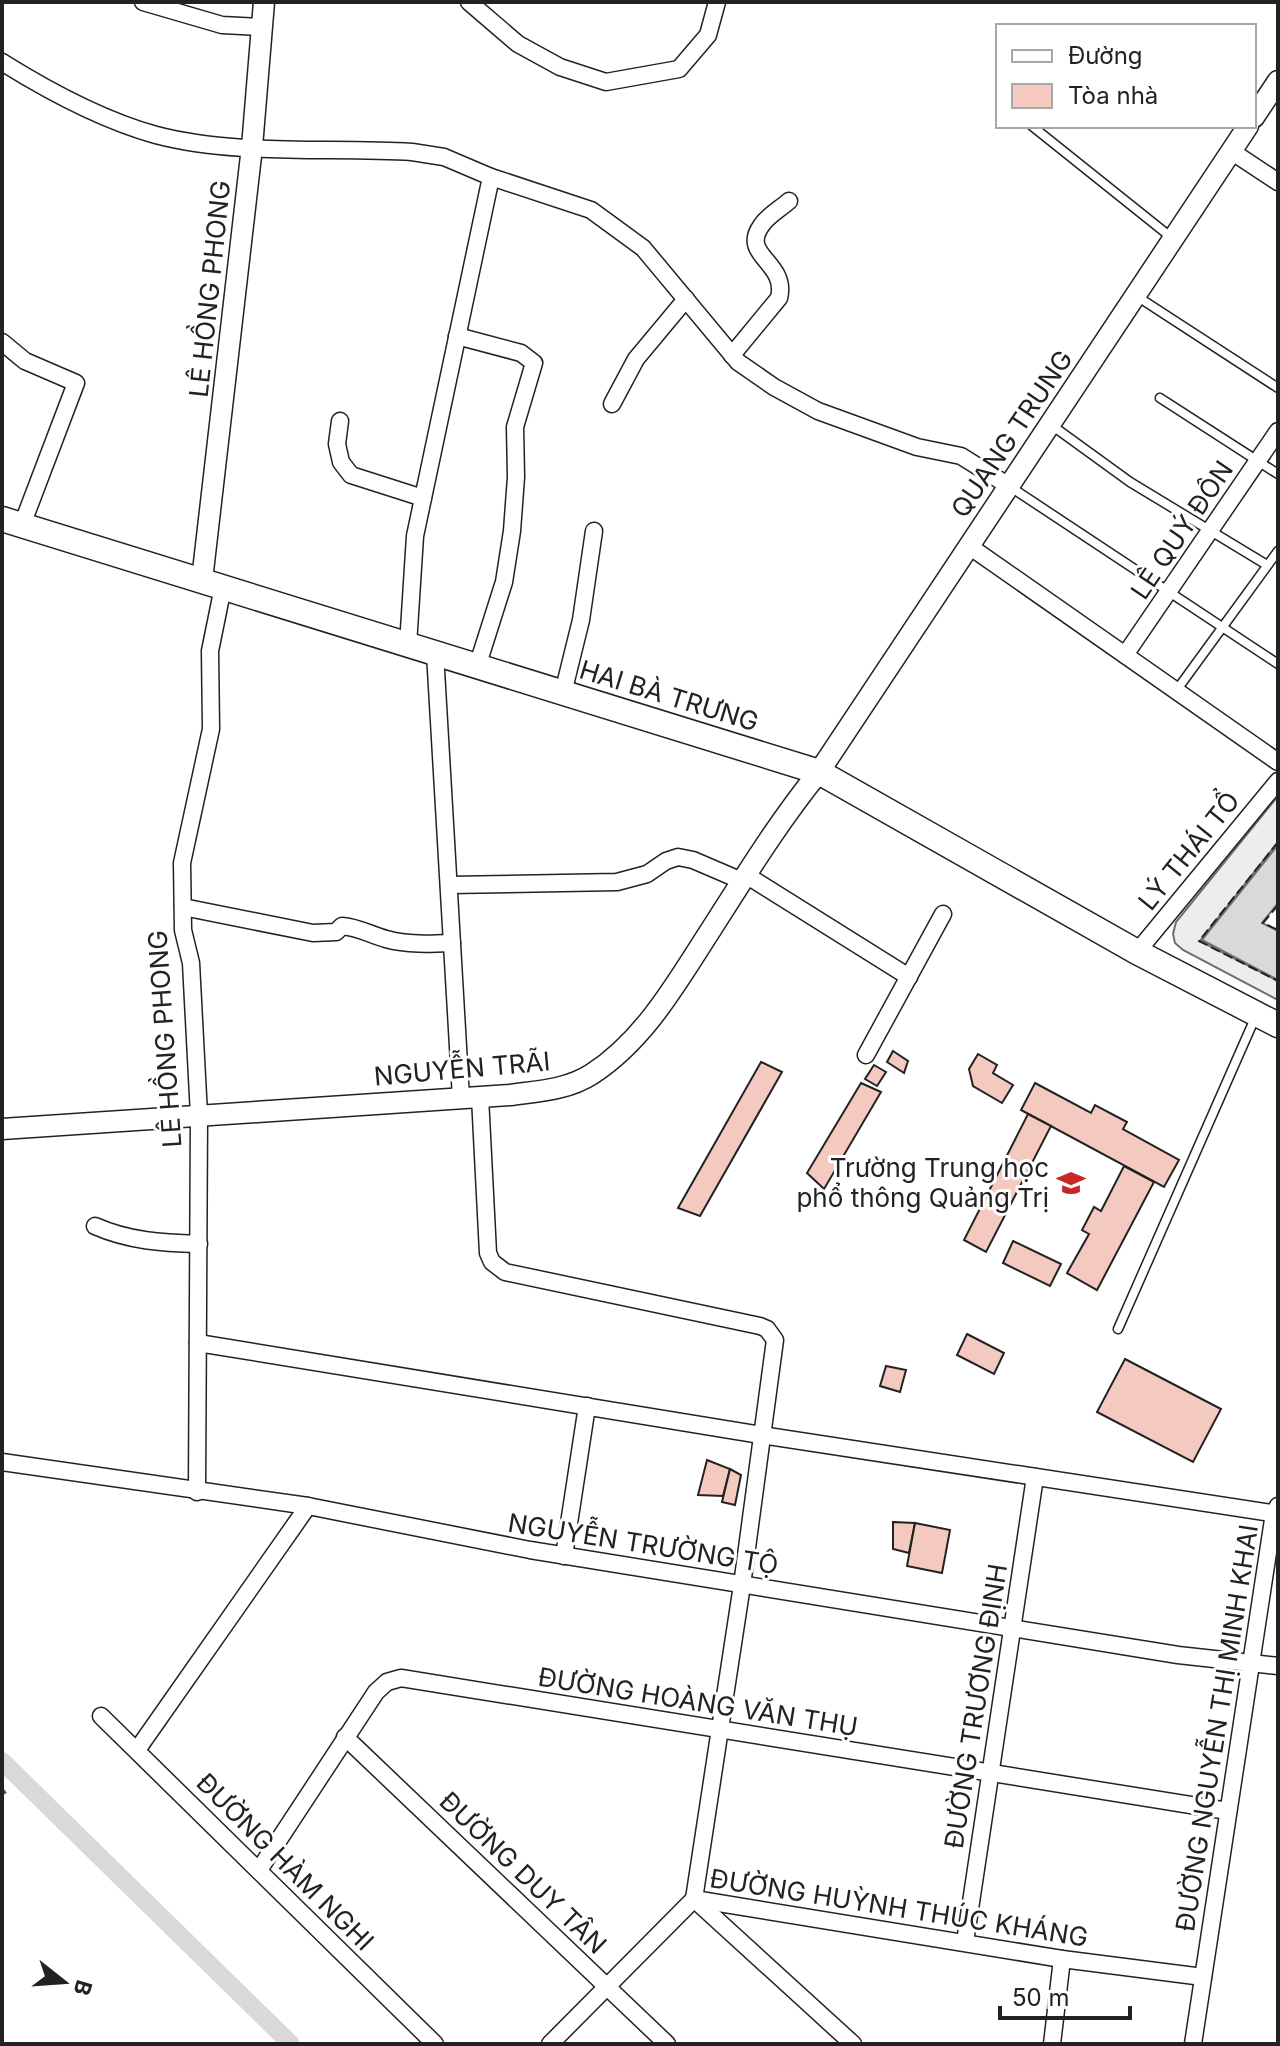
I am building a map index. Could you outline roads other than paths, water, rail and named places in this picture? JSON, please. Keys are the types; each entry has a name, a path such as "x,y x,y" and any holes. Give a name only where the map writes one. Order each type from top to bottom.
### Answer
{"main road":[{"name":"HAI BÀ TRƯNG","path":"12,522 819,772 1137,952 1267,1019"}],"street":[{"path":"143,2 222,25 262,27"},
{"name":"LÊ HỒNG PHONG","path":"197,1492 199,1115 191,963 183,930 182,863 211,729 212,584 264,2"},
{"path":"469,2 518,44 560,67 606,82 679,69 708,35 717,2"},
{"path":"2,62 33,82 115,121 157,135 199,143 412,152 444,157 491,177 591,210 643,248 732,355 774,387 818,411 917,447 961,456 1009,486"},
{"path":"1256,114 1278,81"},
{"name":"QUANG TRUNG","path":"819,772 1247,128"},
{"path":"1231,151 1278,182"},
{"path":"408,645 412,565 423,498 491,177"},
{"path":"732,355 779,298 780,279 758,251 755,239 762,223 789,201"},
{"path":"612,404 636,359 686,299"},
{"path":"457,336 521,353 534,363 515,427 516,477 504,582 477,667"},
{"path":"2,342 25,361 76,383 12,522"},
{"path":"340,421 337,444 341,462 351,475 423,498"},
{"name":"LÊ QUÝ ĐÔN","path":"1125,655 1278,431"},
{"path":"563,693 581,620 594,531"},
{"path":"969,546 1278,762"},
{"path":"435,653 452,943 488,1253 492,1262 505,1272 767,1329 776,1346 694,1899 853,2044"},
{"name":"NGUYỄN TRÃI","path":"2,1129 471,1098 559,1089 591,1075 640,1033 677,983 785,815 819,772"},
{"name":"LÝ THÁI TỔ","path":"1137,952 1278,781"},
{"path":"449,885 617,882 647,874 678,857 744,878 909,977"},
{"path":"183,907 313,933 336,932 342,926 421,945 452,943"},
{"path":"866,1055 943,914"},
{"path":"95,1226 137,1240 199,1244"},
{"path":"198,1343 761,1435 1277,1511"},
{"path":"564,1556 587,1406"},
{"name":"NGUYỄN TRƯỜNG TỘ","path":"2,1462 308,1506 564,1556 1178,1655 1278,1666"},
{"name":"ĐƯỜNG TRƯƠNG ĐỊNH","path":"965,1942 1035,1477"},
{"path":"137,1750 308,1506"},
{"name":"ĐƯỜNG NGUYỄN THỊ MINH KHAI","path":"1193,2044 1277,1511"},
{"name":"ĐƯỜNG HOÀNG VĂN THỤ","path":"259,1870 376,1692 387,1682 401,1678 1228,1811"},
{"name":"ĐƯỜNG HÀM NGHI","path":"101,1716 435,2044"},
{"name":"ĐƯỜNG DUY TÂN","path":"345,1737 667,2044"},
{"name":"ĐƯỜNG HUỲNH THÚC KHÁNG","path":"550,2044 694,1899 1062,1959 1203,1977"},
{"path":"1052,2044 1062,1959"}],"lane":[{"path":"1034,128 1173,239"},
{"path":"1136,295 1278,388"},
{"path":"1160,398 1278,474"},
{"path":"1050,424 1130,482 1267,565"},
{"path":"1009,486 1278,664"},
{"path":"1176,691 1278,551"},
{"path":"1118,1329 1267,1019"}],"waterway":[{"path":"2,1761 291,2044"}],"place":[{"name":"Trường Trung học phổ thông Quảng Trị","path":"1071,1183"}]}
